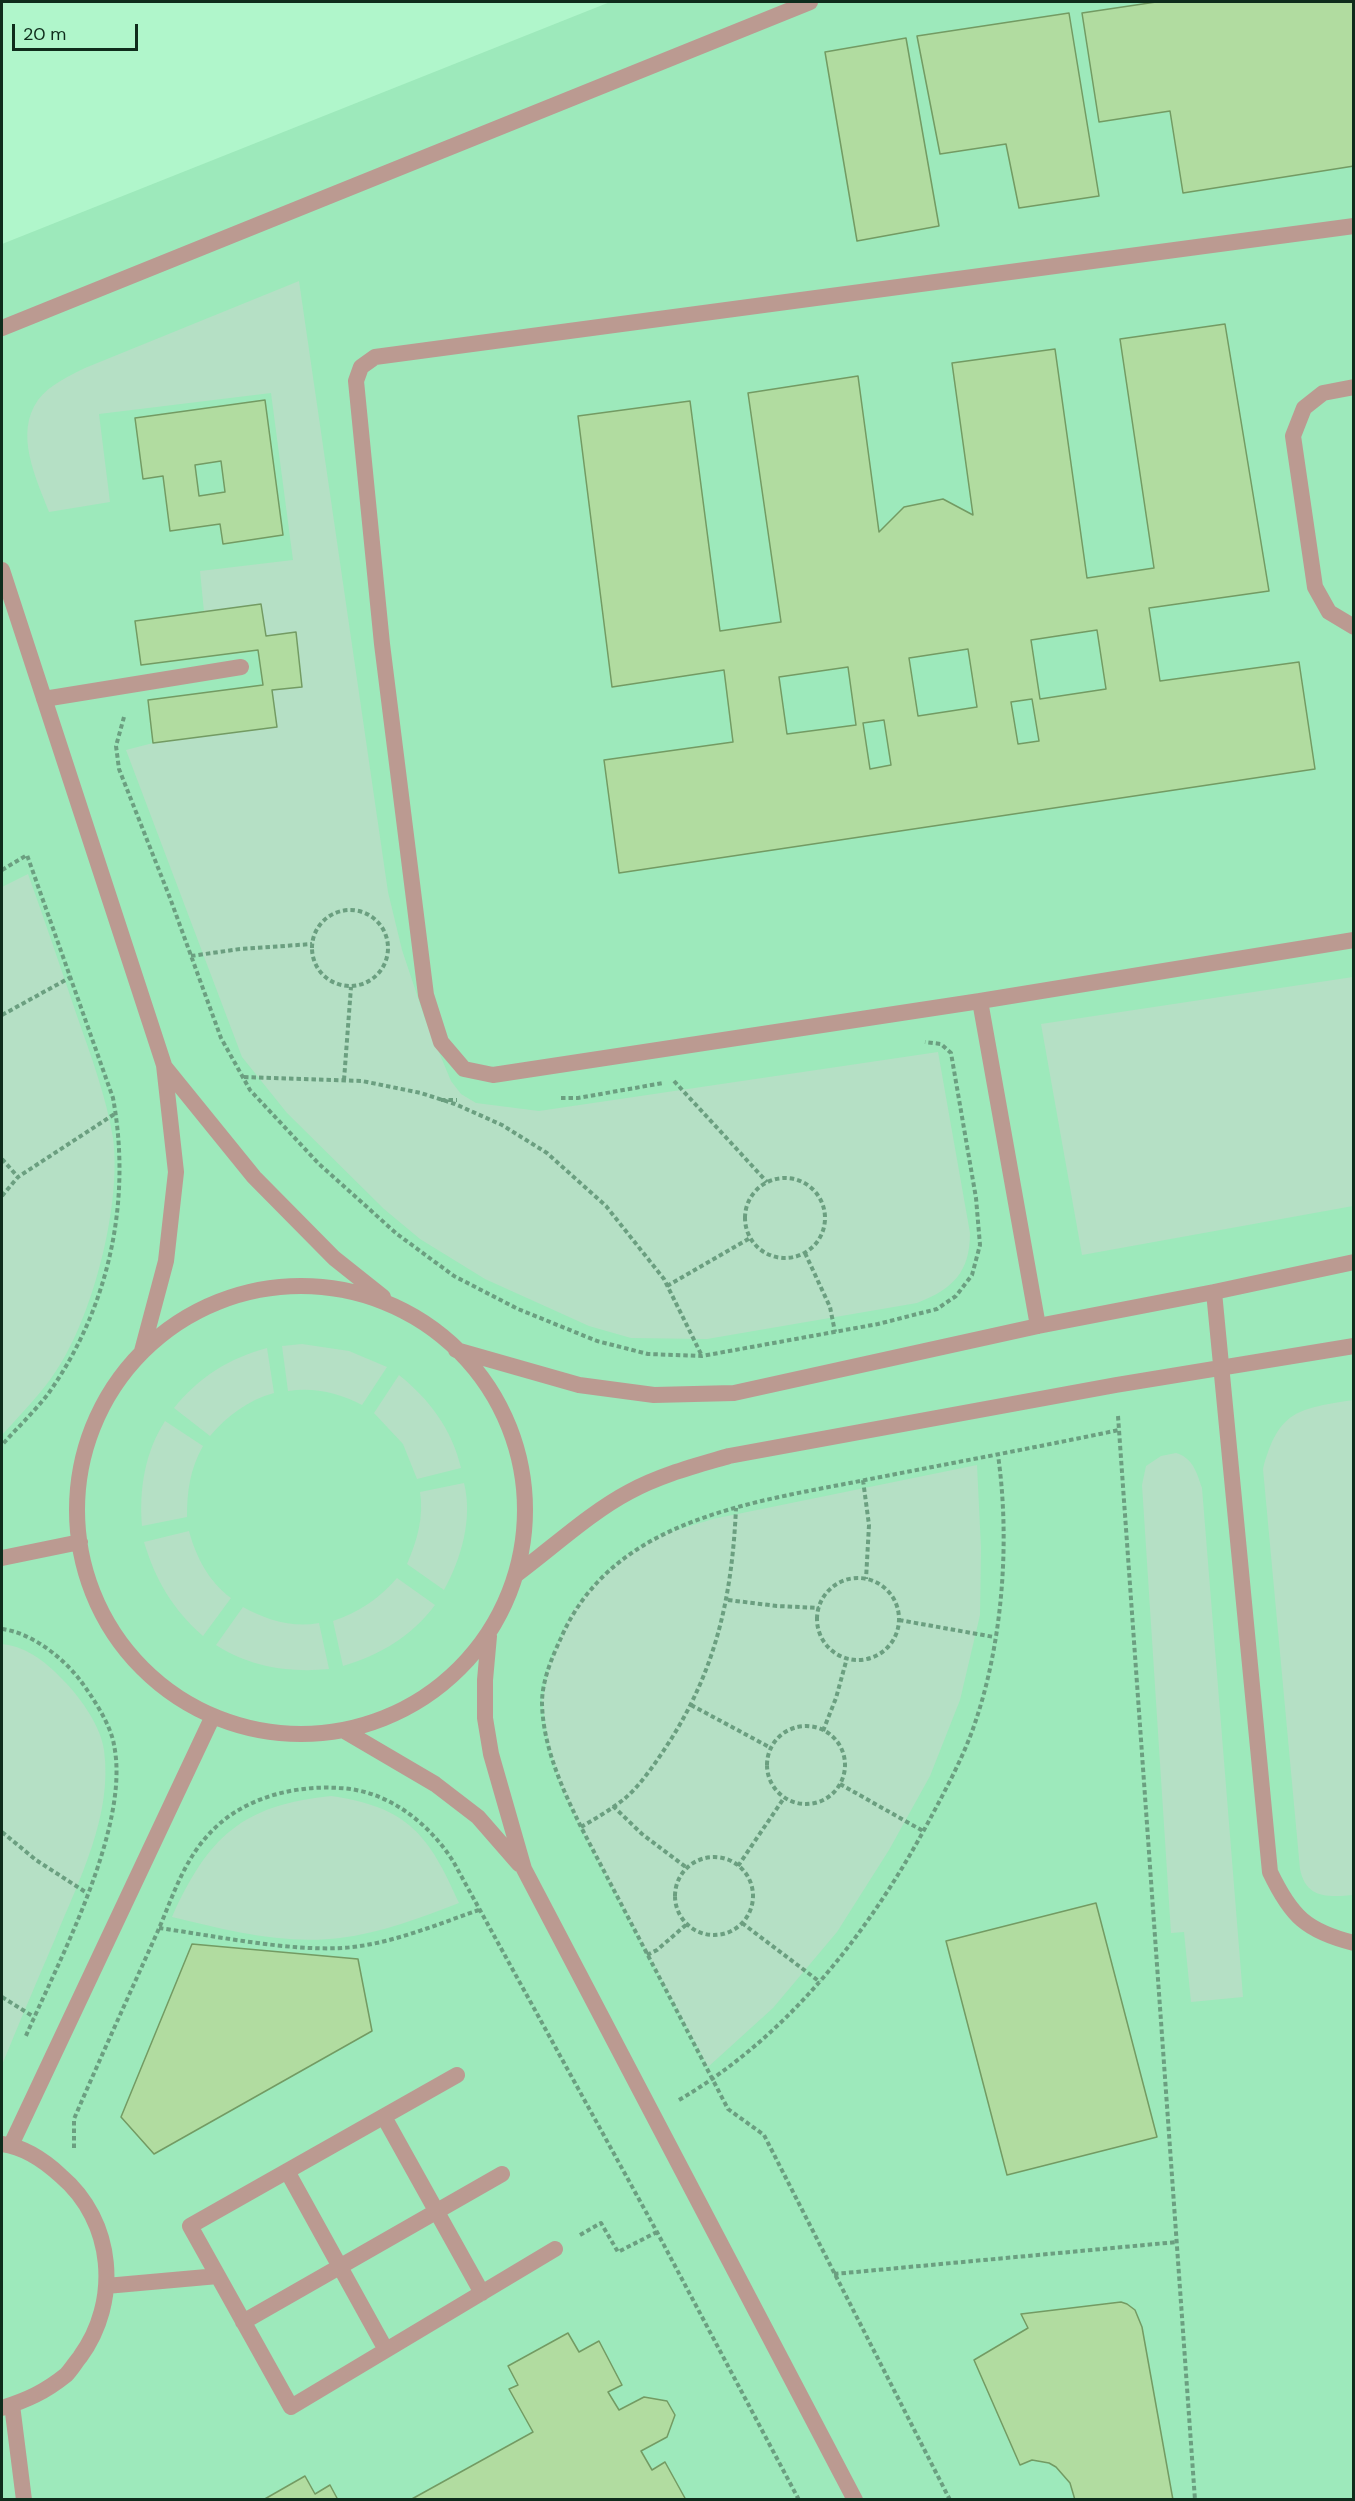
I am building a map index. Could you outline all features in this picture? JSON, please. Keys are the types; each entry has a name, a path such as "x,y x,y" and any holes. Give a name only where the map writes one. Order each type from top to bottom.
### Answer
{"lane":[{"path":"2,328 810,2"},
{"path":"1353,226 375,357 361,367 356,381 381,632 426,994 441,1042 464,1069 493,1075 980,1001 1353,940"},
{"path":"1353,387 1323,393 1304,408 1293,436 1315,587 1329,612 1353,627"},
{"path":"2,570 164,1065 176,1172 166,1261 141,1355"},
{"path":"44,699 241,667"},
{"path":"980,1001 1038,1326"},
{"path":"164,1065 254,1177 334,1258 399,1310"},
{"path":"455,1350 579,1385 654,1395 734,1393 1038,1326 1353,1262"},
{"path":"299,1284 371,1296 436,1330 455,1350 483,1378 515,1439 526,1507 517,1574 489,1636 443,1686 384,1720 318,1736 250,1730 187,1705 131,1658 93,1596 76,1524 83,1452 113,1385 162,1331 227,1297 299,1284"},
{"path":"1214,1292 1270,1872 1283,1899 1302,1921 1327,1936 1353,1943"},
{"path":"517,1574 602,1509 629,1492 678,1471 729,1456 1116,1385 1353,1346"},
{"path":"2,1558 80,1542"},
{"path":"489,1636 485,1680 485,1718 491,1754 524,1869 855,2499"},
{"path":"24,2499 7,2407 33,2398 67,2373 93,2339 106,2299 106,2256 96,2219 74,2187 45,2162 6,2145 213,1716"},
{"path":"343,1730 435,1784 478,1817 524,1869"},
{"path":"457,2075 190,2226 243,2322 291,2407 555,2249"},
{"path":"384,2117 482,2293"},
{"path":"287,2171 386,2350"},
{"path":"243,2322 502,2174"},
{"path":"106,2286 218,2276"}],"path":[{"path":"140,683 125,715 116,747 118,769 221,1038 250,1090 319,1164 397,1234 454,1276 518,1309 597,1341 648,1354 702,1356 835,1332 938,1309 956,1296 972,1275 980,1245 976,1198 951,1053 941,1044 923,1042"},
{"path":"2,870 27,855 96,1045 116,1113 121,1176 117,1220 109,1263 94,1308 76,1349 47,1395 2,1445"},
{"path":"348,910 362,911 376,919 384,930 389,956 384,968 371,982 351,987 327,980 318,970 313,957 312,944 316,931 324,920 336,913 348,910"},
{"path":"191,956 240,949 312,944"},
{"path":"2,1015 71,977"},
{"path":"344,1080 351,987"},
{"path":"243,1077 362,1081 421,1093 502,1125 547,1153 606,1206 668,1286 702,1356"},
{"path":"555,1098 578,1098 686,1079"},
{"path":"674,1081 767,1182"},
{"path":"441,1100 464,1100"},
{"path":"2,1196 18,1178 116,1113"},
{"path":"2,1159 18,1178"},
{"path":"782,1177 795,1179 808,1185 818,1195 824,1208 825,1223 820,1237 805,1253 786,1259 771,1256 758,1250 750,1238 744,1225 748,1200 756,1189 767,1182 782,1177"},
{"path":"668,1286 750,1238"},
{"path":"805,1253 830,1307 835,1332"},
{"path":"1116,1385 1195,2499"},
{"path":"950,2499 764,2135 728,2109 580,1827 560,1784 551,1753 542,1701 550,1663 572,1613 596,1582 627,1555 670,1531 770,1498 1119,1430"},
{"path":"653,2115 713,2080 801,2004 849,1948 905,1866 946,1790 976,1721 989,1671 1003,1557 1003,1489 998,1455"},
{"path":"863,1480 869,1525 866,1579"},
{"path":"580,1827 624,1799 646,1775 691,1705 710,1663 728,1600 734,1552 736,1508"},
{"path":"848,1579 866,1579 876,1582 890,1593 897,1606 899,1620 896,1634 889,1646 868,1659 840,1656 825,1644 819,1631 817,1617 819,1608 828,1591 835,1584 848,1579"},
{"path":"728,1600 819,1608"},
{"path":"899,1620 994,1637"},
{"path":"2,1629 45,1646 69,1666 92,1696 114,1743 117,1784 111,1825 87,1893 20,2048"},
{"path":"823,1731 836,1698 847,1658"},
{"path":"691,1705 771,1748"},
{"path":"801,1726 814,1727 837,1741 842,1748 845,1762 844,1776 829,1798 811,1804 797,1804 784,1798 775,1790 766,1767 771,1748 785,1732 801,1726"},
{"path":"840,1784 923,1831"},
{"path":"738,1866 757,1842 784,1798"},
{"path":"613,1806 642,1834 687,1868"},
{"path":"2,1832 36,1860 87,1893"},
{"path":"709,1857 722,1857 738,1866 750,1879 753,1892 752,1906 742,1923 719,1935 705,1935 687,1924 678,1911 674,1897 676,1884 687,1868 693,1862 709,1857"},
{"path":"159,1928 244,1940 318,1948 343,1948 409,1934 479,1910"},
{"path":"742,1923 820,1982"},
{"path":"647,1955 657,1950 687,1924"},
{"path":"2,1997 34,2018"},
{"path":"555,2249 601,2223 618,2252 657,2232"},
{"path":"834,2274 1177,2242"}],"shaded area":[{"path":"610,2 1353,2 1353,2499 2,2500 2,244"},
{"path":"299,281 388,892 402,950 425,1019 451,1081 461,1094 476,1103 539,1111 938,1052 970,1233 967,1258 963,1269 950,1285 940,1292 917,1303 707,1339 631,1338 589,1326 485,1279 420,1239 384,1209 287,1113 242,1057 126,750 153,743 277,727 272,690 302,686 296,633 266,636 261,604 204,612 200,571 293,560 271,393 99,414 110,502 49,512 33,471 28,427 31,413 38,400 53,385 85,368"},
{"path":"28,874 102,1091 113,1138 115,1165 113,1196 101,1262 80,1326 52,1377 2,1435 2,887"},
{"path":"1353,977 1353,1206 1082,1255 1041,1024"},
{"path":"302,1344 349,1351 387,1367 362,1405 326,1392 288,1391 282,1346"},
{"path":"267,1348 274,1393 255,1400 239,1410 210,1436 174,1408 193,1387 215,1370 240,1357"},
{"path":"399,1375 420,1394 438,1416 452,1440 461,1468 417,1479 403,1444 374,1413"},
{"path":"1353,1400 1354,1895 1327,1896 1307,1886 1300,1869 1263,1469 1276,1434 1294,1415 1318,1406"},
{"path":"165,1421 203,1446 190,1480 187,1517 142,1526 145,1471 153,1445"},
{"path":"1176,1453 1190,1462 1202,1488 1243,1997 1191,2002 1184,1932 1171,1933 1142,1485 1146,1466 1161,1456"},
{"path":"977,1465 981,1548 980,1615 960,1700 930,1776 889,1850 837,1932 773,2008 708,2067 560,1784 548,1742 542,1701 550,1663 571,1613 596,1582 627,1555 661,1535 713,1519"},
{"path":"464,1483 467,1511 464,1538 456,1565 444,1590 407,1564 419,1529 420,1492"},
{"path":"189,1531 204,1568 223,1592 231,1598 203,1636 183,1616 166,1593 144,1542"},
{"path":"397,1578 435,1605 416,1626 394,1643 370,1656 343,1666 333,1621 368,1604"},
{"path":"243,1607 280,1622 319,1623 329,1669 300,1670 271,1667 243,1659 216,1645"},
{"path":"2,1644 21,1649 45,1663 78,1697 99,1732 104,1750 105,1774 104,1799 92,1847 2,2065"},
{"path":"331,1796 379,1808 413,1828 437,1859 459,1903 385,1929 355,1936 319,1940 255,1935 172,1917 200,1866 215,1846 232,1830 251,1817 274,1807"}],"building":[{"path":"1156,2 1354,2 1354,166 1183,193 1170,111 1099,122 1082,13"},
{"path":"1069,13 1099,196 1019,208 1006,144 940,154 917,36"},
{"path":"906,38 939,226 857,241 825,52"},
{"path":"1225,324 1269,591 1149,608 1160,681 1299,662 1315,769 619,873 604,760 733,742 724,670 612,687 578,416 690,401 720,631 781,622 748,393 858,376 879,532 904,507 943,499 973,515 952,363 1055,349 1087,578 1154,568 1120,339","holes":["1097,630 1106,689 1040,699 1031,640","968,649 977,707 918,716 909,658","848,667 856,725 787,734 779,677","1032,699 1039,741 1018,744 1011,702","884,720 891,765 870,769 863,723"]},
{"path":"265,400 283,535 223,544 220,524 170,531 163,476 143,479 135,418","holes":["221,461 225,492 199,496 195,465"]},
{"path":"261,604 266,636 296,632 302,687 272,690 277,727 153,743 148,700 263,685 258,650 141,665 135,621"},
{"path":"1096,1903 1157,2137 1007,2175 946,1941"},
{"path":"192,1944 358,1959 372,2031 154,2154 121,2117"},
{"path":"1121,2302 1135,2310 1142,2327 1173,2500 1075,2500 1070,2483 1056,2467 1049,2463 1032,2460 1020,2465 974,2360 1028,2328 1021,2314"},
{"path":"568,2333 579,2352 599,2341 622,2385 608,2392 619,2410 644,2397 667,2401 675,2415 667,2437 641,2451 652,2470 665,2462 686,2500 410,2500 533,2432 509,2389 518,2385 508,2366"},
{"path":"305,2476 315,2494 330,2485 338,2500 263,2500"}]}
